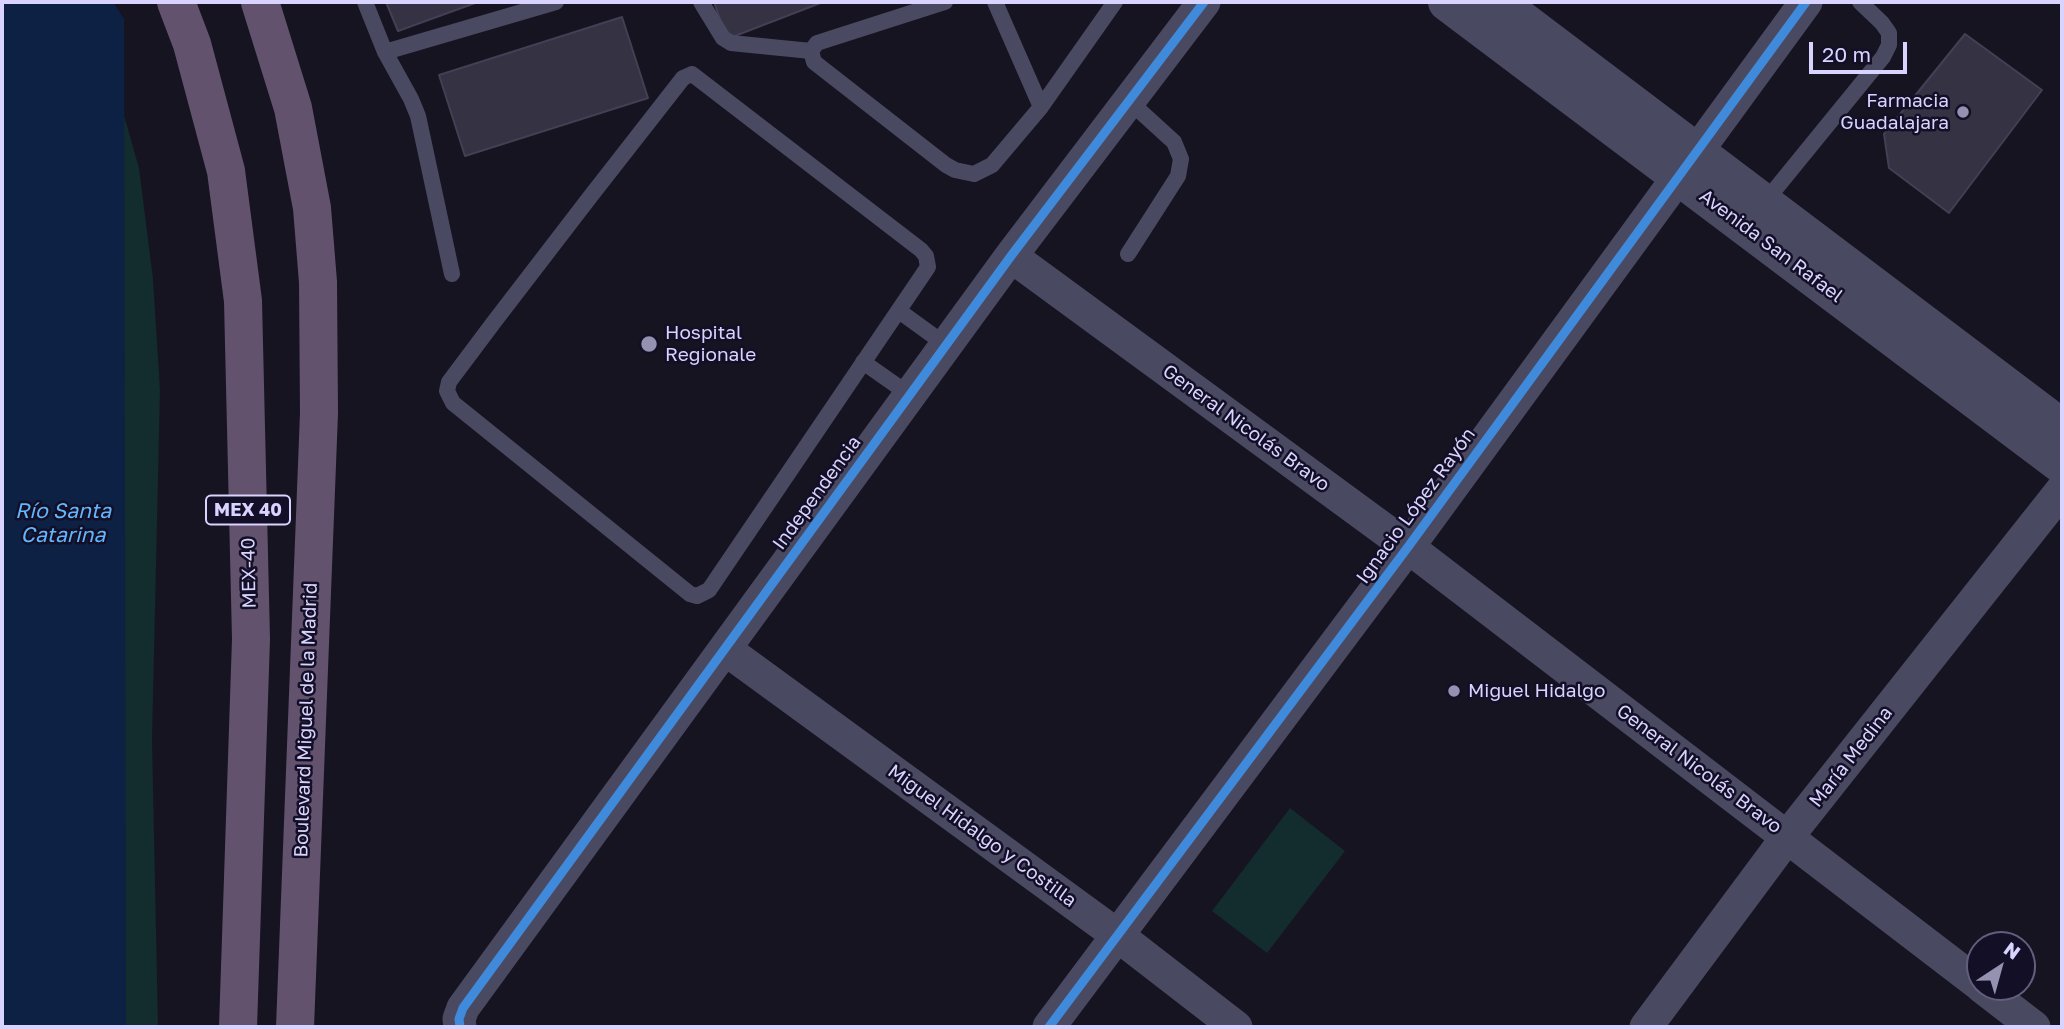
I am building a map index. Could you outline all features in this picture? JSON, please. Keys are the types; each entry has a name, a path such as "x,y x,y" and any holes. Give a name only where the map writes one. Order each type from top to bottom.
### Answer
{"highway":[{"name":"MEX-40","path":"176,2 192,44 226,172 243,301 251,639 238,1027"},
{"name":"Boulevard Miguel de la Madrid","path":"260,2 293,108 312,208 318,282 319,413 295,1027"}],"street":[{"name":"Independencia","path":"462,1018 946,345 1204,2"},
{"name":"Avenida San Rafael","path":"1447,2 1688,164"},
{"name":"Avenida San Rafael","path":"1498,2 1688,164 1755,215 2062,465"},
{"name":"Ignacio López Rayón","path":"1049,1027 1408,547 1806,2"},
{"name":"Avenida San Rafael","path":"1755,215 2062,428"},
{"name":"General Nicolás Bravo","path":"1011,256 1408,547 1966,974"},
{"name":"María Medina","path":"1646,1027 1788,836 2062,490"},
{"name":"Miguel Hidalgo y Costilla","path":"725,649 1117,935 1236,1027"},
{"name":"General Nicolás Bravo","path":"2000,1001 2034,1027"}],"lane":[{"path":"365,2 385,52 418,116 452,274"},
{"path":"385,52 556,2"},
{"path":"701,2 723,38 731,43 811,51"},
{"path":"945,2 817,43 811,51 811,57 946,165 964,173 974,174 992,165 1041,107 1115,2"},
{"path":"995,2 1041,107"},
{"path":"1755,215 1883,57 1889,45 1888,33 1882,23 1860,2"},
{"path":"692,74 921,250 928,262 927,272 863,362 709,590 697,596 679,586 453,403 447,391 449,382 494,322 687,75 692,74"},
{"path":"1128,254 1178,176 1181,159 1174,142 1129,101"},
{"path":"899,311 946,345"},
{"path":"863,362 910,395"}],"green space":[{"name":"Río Santa Catarina","path":"2,2 111,70 139,168 153,279 160,390 152,740 158,1027 2,1027"},
{"path":"1290,808 1345,851 1267,953 1212,911"}],"water":[{"name":"Río Santa Catarina","path":"2,2 113,2 124,19 126,1027 2,1027"}],"building":[{"path":"386,2 478,2 398,31"},
{"path":"714,2 823,2 727,39"},
{"path":"622,17 648,98 465,156 439,75"},
{"name":"Farmacia Guadalajara","path":"1965,34 2042,90 1949,213 1889,168 1884,134"}],"cycle path":[{"path":"460,1027 459,1019 463,1008 1011,256 1204,2"},
{"path":"1049,1027 1408,547 1806,2"}],"place":[{"name":"Farmacia Guadalajara","path":"1963,112"},
{"name":"Hospital Regionale","path":"649,344"},
{"name":"Miguel Hidalgo","path":"1454,691"}]}
